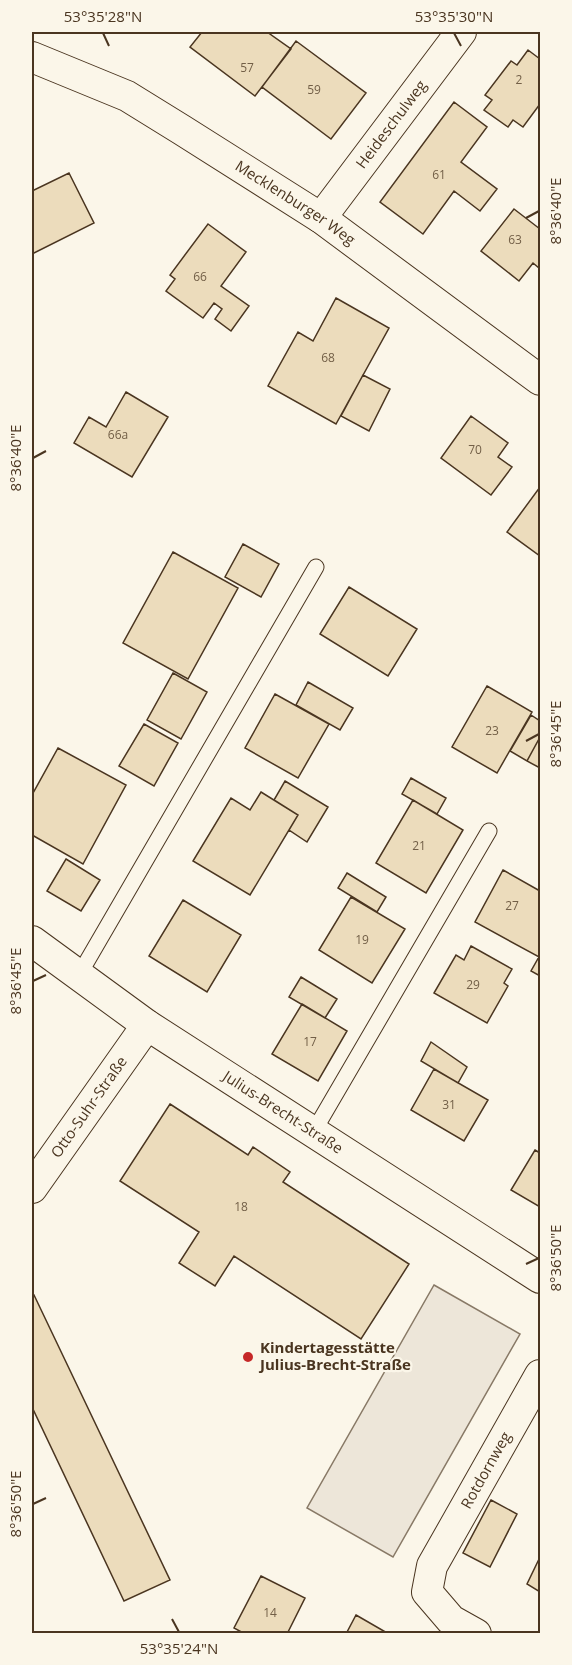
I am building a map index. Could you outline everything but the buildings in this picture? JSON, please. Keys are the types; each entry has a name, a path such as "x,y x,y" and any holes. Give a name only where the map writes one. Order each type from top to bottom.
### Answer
{"street":[{"name":"Heideschulweg","path":"321,218 461,32"},
{"name":"Mecklenburger Weg","path":"32,57 128,96 321,218 540,380"},
{"name":"Julius-Brecht-Straße","path":"32,941 147,1025 540,1278"},
{"name":"Otto-Suhr-Straße","path":"32,1188 147,1025"},
{"name":"Rotdornweg","path":"457,1629 427,1592 432,1566 540,1376"}],"lane":[{"path":"79,975 316,567"},
{"path":"314,1131 489,831"}],"shaded area":[{"path":"434,1285 520,1334 393,1557 307,1508"}],"place":[{"name":"Kindertagesstätte Julius-Brecht-Straße","path":"248,1357"}]}
